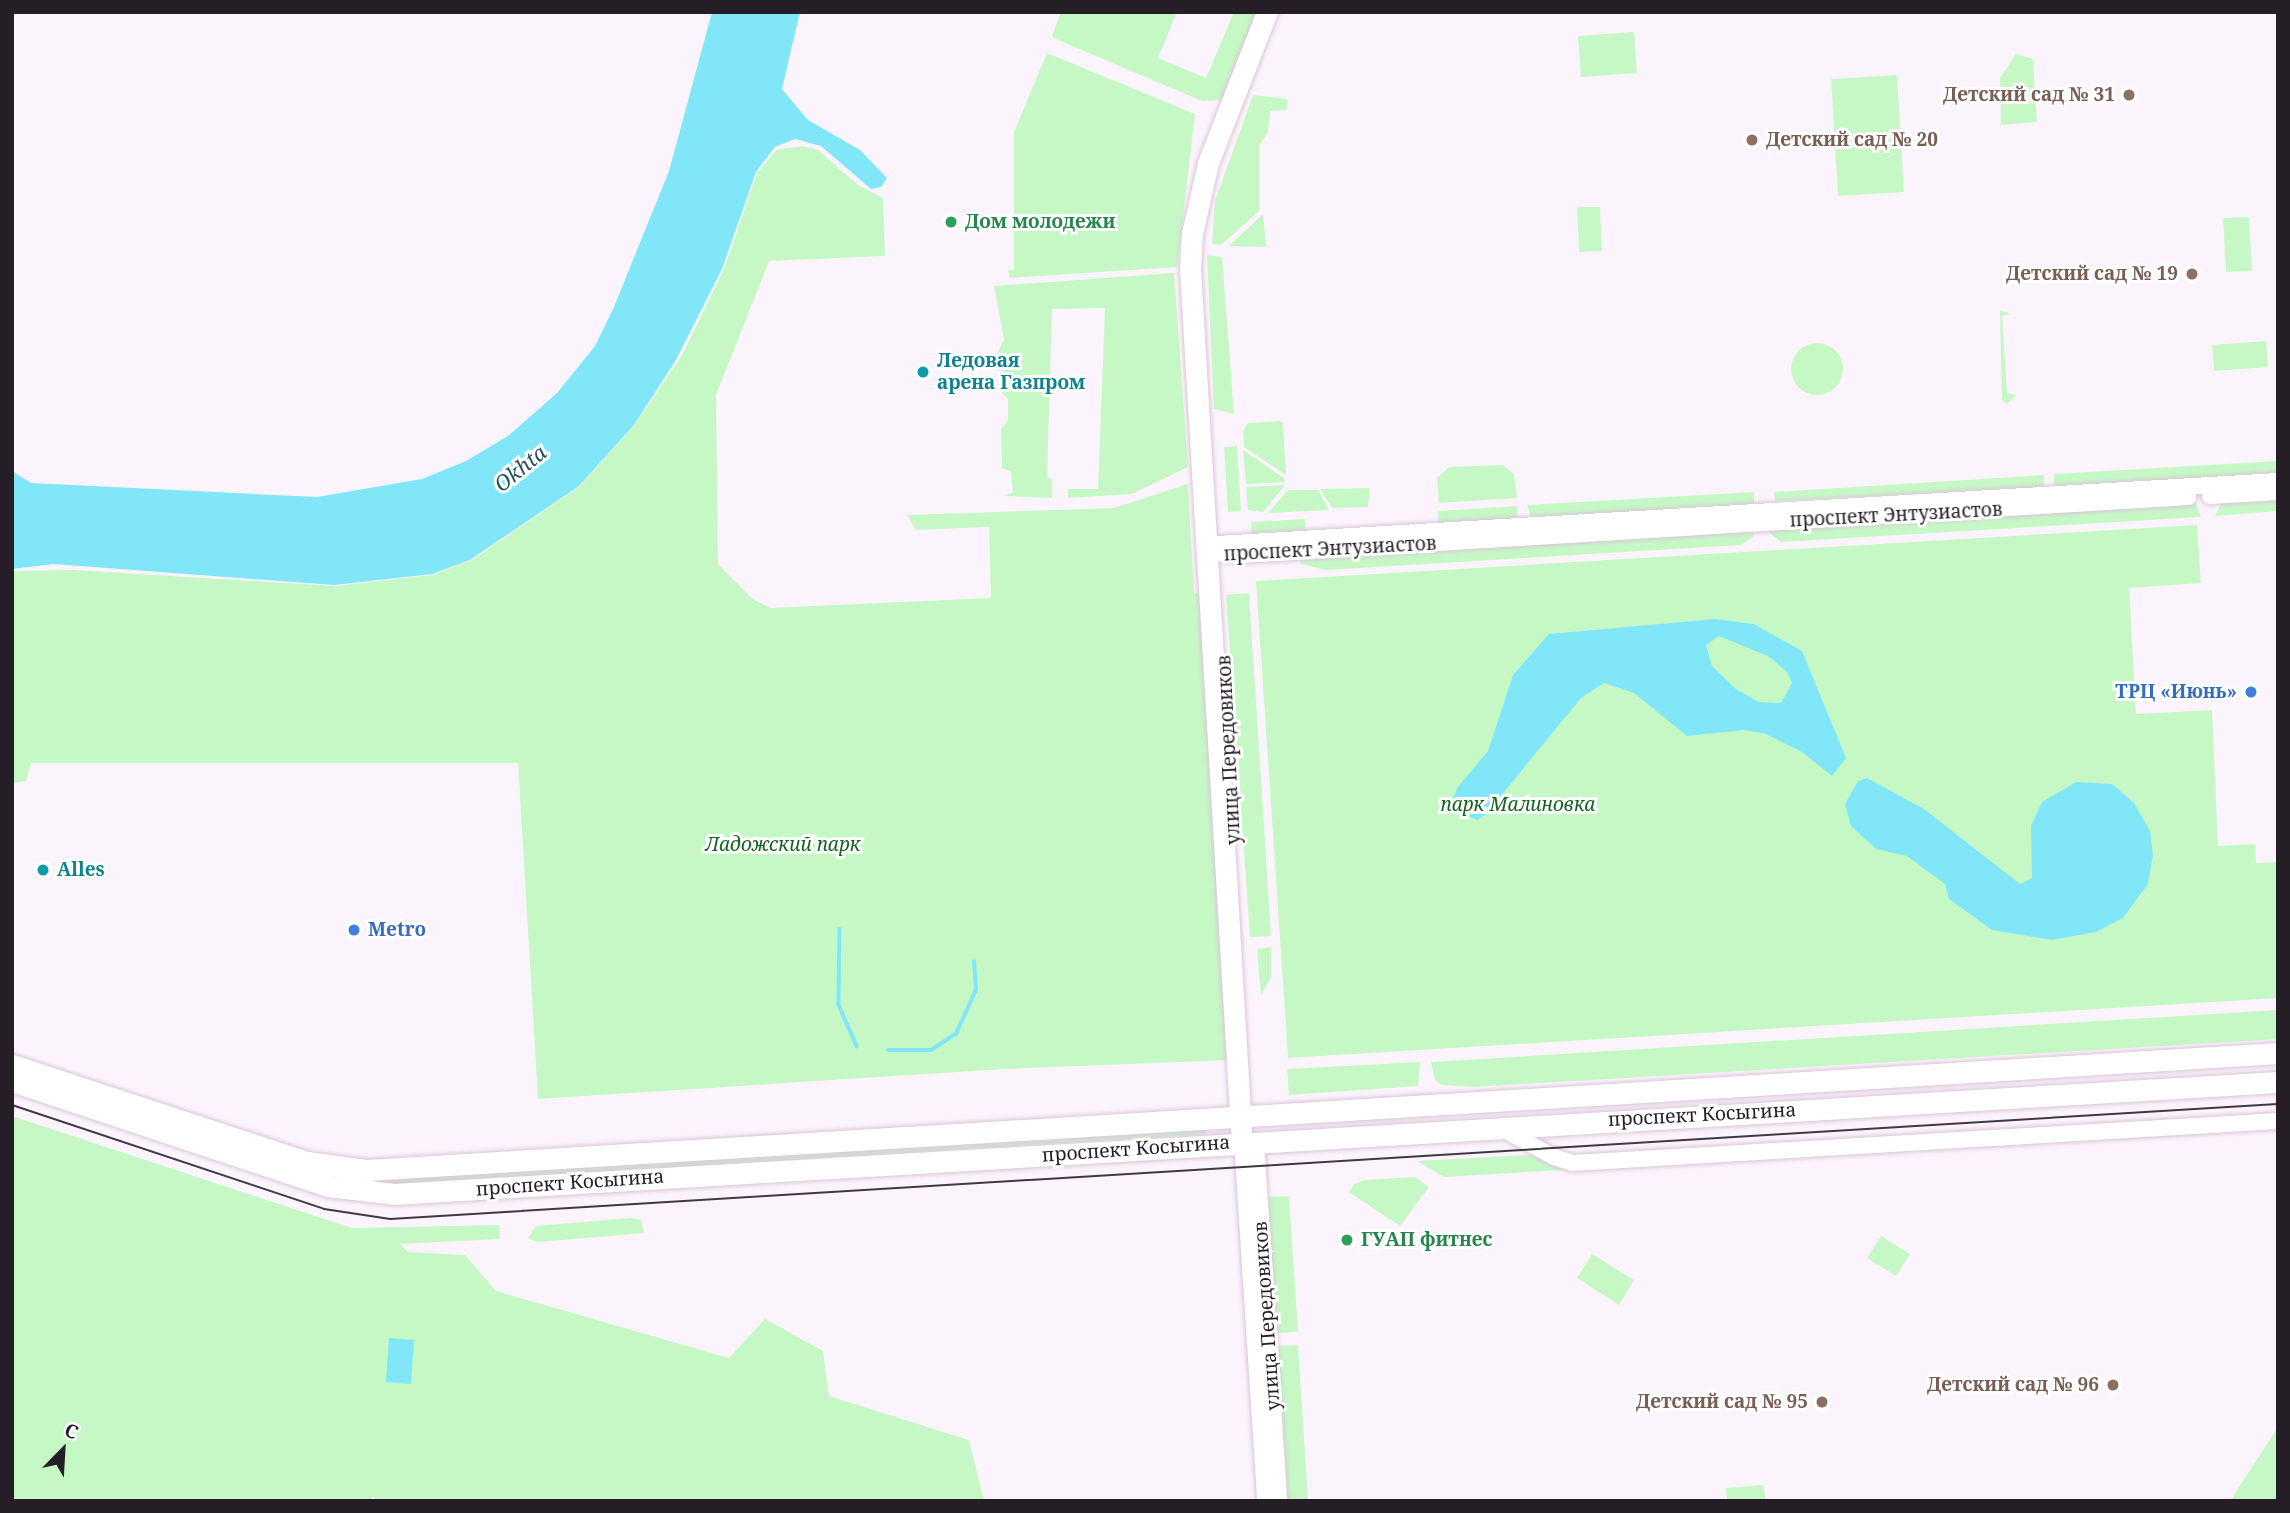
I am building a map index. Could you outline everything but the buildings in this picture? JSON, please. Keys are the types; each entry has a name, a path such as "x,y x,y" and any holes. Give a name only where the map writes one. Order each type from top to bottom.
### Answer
{"main road":[{"name":"улица Передовиков","path":"1214,551 1190,274 1192,234 1208,163 1266,12"},
{"name":"улица Передовиков","path":"1249,1142 1214,551 1201,270 1203,236 1219,167 1279,12"},
{"name":"проспект Косыгина","path":"12,1065 307,1162 350,1170 2278,1053"},
{"name":"проспект Косыгина","path":"12,1081 319,1183 375,1194 2278,1082"}],"street":[{"name":"проспект Энтузиастов","path":"1214,551 2278,481"},
{"name":"проспект Энтузиастов","path":"1214,551 2278,492"},
{"path":"1499,1126 1554,1157 1573,1163 2278,1121"},
{"name":"улица Передовиков","path":"1249,1142 1265,1501"},
{"name":"улица Передовиков","path":"1249,1142 1279,1501"}],"green space":[{"path":"1061,12 1177,12 1158,58 1206,78 1234,12 1259,12 1224,100 1202,101 1058,40 1052,36"},
{"path":"1634,32 1637,73 1581,77 1578,36"},
{"path":"1047,53 1195,114 1177,267 1010,278 1008,270 1014,270 1014,132"},
{"path":"2016,54 2033,59 2037,122 2001,125 2000,78"},
{"path":"1897,75 1904,192 1838,196 1831,79"},
{"path":"1253,95 1287,99 1287,110 1270,111 1268,132 1259,145 1259,211 1221,245 1212,244 1215,201"},
{"name":"Ладожский парк","path":"802,146 818,150 858,185 883,198 885,256 769,261 716,395 718,564 754,600 771,608 991,598 989,527 916,530 907,515 1114,508 1188,484 1194,593 1201,593 1232,1060 1004,1069 538,1099 518,763 31,763 26,781 12,783 12,571 74,570 335,586 432,575 472,560 580,486 634,426 682,355 724,269 757,173 776,150"},
{"path":"1577,207 1600,207 1602,251 1579,252"},
{"path":"1263,214 1266,247 1229,246"},
{"path":"2249,217 2252,271 2226,272 2223,218"},
{"path":"1207,255 1222,257 1234,414 1214,409"},
{"path":"1174,273 1188,467 1132,494 1068,498 1068,489 1098,489 1105,308 1052,309 1047,478 1052,479 1052,498 1004,496 1013,492 1011,472 1002,468 1001,429 1008,420 1008,399 998,389 1005,379 997,354 1004,339 994,286"},
{"path":"2000,310 2011,314 2002,316 2007,393 2016,395 2007,404 2002,400"},
{"path":"2266,341 2268,367 2214,371 2212,345"},
{"path":"1817,343 1827,345 1835,351 1841,359 1841,379 1835,387 1827,393 1817,395 1807,393 1799,387 1793,379 1791,369 1793,359 1799,351 1807,345"},
{"path":"1248,423 1283,423 1286,475 1244,447 1243,431"},
{"path":"1237,446 1241,511 1228,512 1224,447"},
{"path":"1243,450 1285,479 1285,482 1246,484"},
{"path":"2278,461 2278,474 2056,487 2054,483 2054,474"},
{"path":"1503,465 1514,474 1517,498 1439,503 1437,478 1449,467"},
{"path":"2044,475 2044,488 1775,501 1774,492"},
{"path":"1285,485 1263,512 1248,510 1246,487"},
{"path":"1370,488 1368,507 1332,508 1320,489"},
{"path":"1288,490 1318,490 1329,510 1268,513"},
{"path":"1754,492 1754,506 1532,519 1527,505"},
{"path":"2278,498 2278,511 2215,516 2222,502"},
{"path":"2196,503 2201,517 1781,542 1766,530"},
{"path":"1518,506 1517,520 1439,524 1438,511"},
{"path":"1305,519 1306,532 1252,535 1251,522"},
{"name":"парк Малиновка","path":"2197,525 2201,583 2129,588 2136,714 2212,710 2218,846 2255,844 2256,863 2278,862 2278,998 1288,1058 1256,581"},
{"path":"1755,530 1753,537 1741,545 1326,570 1301,564 1300,557"},
{"path":"1249,593 1271,936 1250,937 1226,595"},
{"path":"1271,947 1271,978 1261,995 1257,949"},
{"path":"2278,1010 2278,1039 1472,1087 1441,1085 1435,1080 1431,1062"},
{"path":"1420,1062 1418,1086 1289,1095 1287,1069"},
{"path":"12,1116 352,1228 499,1225 500,1239 400,1244 408,1252 465,1255 496,1291 729,1358 765,1319 823,1351 829,1396 969,1440 984,1501 376,1501 372,1496 372,1501 12,1501"},
{"path":"1206,1128 1206,1134 389,1185 388,1179"},
{"path":"1532,1155 1563,1170 1444,1177 1417,1161"},
{"path":"1415,1177 1429,1187 1400,1226 1349,1192 1354,1184 1365,1180"},
{"path":"1289,1196 1298,1332 1275,1333 1267,1197"},
{"path":"631,1218 641,1220 644,1233 538,1242 528,1238 536,1226"},
{"path":"1881,1236 1910,1254 1896,1276 1867,1258"},
{"path":"1592,1254 1634,1280 1619,1305 1577,1278"},
{"path":"1298,1345 1308,1501 1286,1501 1276,1346"},
{"path":"2278,1427 2278,1501 2230,1501"},
{"path":"1763,1485 1766,1501 1727,1501 1726,1488"}],"water":[{"name":"Okhta","path":"712,12 800,12 782,89 808,120 860,150 887,178 881,187 871,189 821,146 795,139 775,147 756,172 722,269 676,360 634,425 579,486 470,560 432,574 334,585 54,564 12,569 12,471 31,483 317,497 422,479 466,461 508,436 557,393 595,346 614,307 669,171"},
{"path":"1715,619 1754,624 1802,651 1846,758 1832,776 1802,752 1766,734 1744,730 1687,736 1634,693 1604,683 1581,698 1486,814 1477,820 1455,811 1452,800 1458,787 1488,751 1513,675 1549,634","holes":["1719,636 1768,656 1787,672 1792,683 1781,703 1759,702 1736,689 1712,666 1706,645"]},
{"path":"1867,778 1924,809 2020,884 2032,878 2031,826 2042,802 2076,782 2112,784 2134,803 2150,831 2153,855 2148,884 2123,918 2096,932 2052,940 1992,930 1949,899 1945,884 1907,856 1876,849 1851,826 1845,804 1858,781"},
{"path":"389,1338 414,1340 411,1384 386,1382"}],"waterway":[{"path":"840,929 839,1005 857,1046"},
{"path":"888,1050 931,1050 956,1034 976,990 974,962"}],"tram line":[{"path":"12,1105 324,1209 390,1219 2278,1104"}],"place":[{"name":"Детский сад № 31","path":"2129,95"},
{"name":"Детский сад № 20","path":"1752,140"},
{"name":"Дом молодежи","path":"951,222"},
{"name":"Детский сад № 19","path":"2192,274"},
{"name":"Ледовая арена Газпром","path":"923,372"},
{"name":"ТРЦ «Июнь»","path":"2251,692"},
{"name":"Alles","path":"43,870"},
{"name":"Metro","path":"354,930"},
{"name":"ГУАП фитнес","path":"1347,1240"},
{"name":"Детский сад № 96","path":"2113,1385"},
{"name":"Детский сад № 95","path":"1822,1402"}]}
